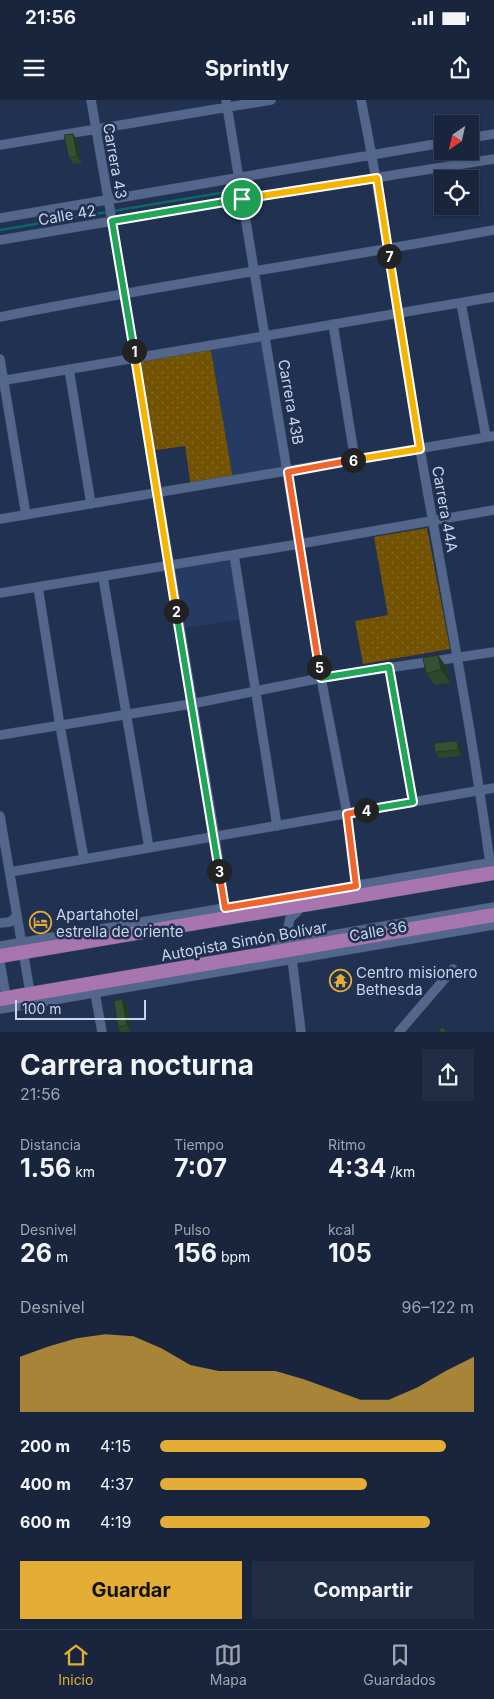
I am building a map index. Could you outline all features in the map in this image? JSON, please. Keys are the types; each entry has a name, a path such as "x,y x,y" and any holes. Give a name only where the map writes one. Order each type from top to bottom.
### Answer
{"highway":[{"name":"Autopista Simón Bolívar","path":"0,963 24,955 493,866"},
{"name":"Autopista Simón Bolívar","path":"3,998 494,915"},
{"path":"193,966 214,973"}],"street":[{"name":"Carrera 43","path":"91,100 225,908"},
{"path":"0,145 227,104 271,100"},
{"name":"Carrera 44A","path":"361,100 377,178 420,449 458,658 478,791 493,866"},
{"name":"Carrera 43B","path":"227,104 321,678 347,814 356,886"},
{"path":"479,136 494,134"},
{"name":"Calle 42","path":"0,218 108,202 239,177 434,144"},
{"name":"Calle 42","path":"0,240 112,220 494,159"},
{"path":"0,317 124,292 255,272 494,230"},
{"path":"1,381 494,297"},
{"path":"0,520 490,437 460,303"},
{"path":"334,324 355,460"},
{"path":"0,359 1,381 26,515"},
{"path":"69,369 91,504"},
{"path":"0,593 434,522 494,510"},
{"path":"234,555 277,826"},
{"path":"103,577 149,848"},
{"path":"38,587 84,859"},
{"path":"0,735 191,704 321,678 494,652"},
{"path":"389,667 413,802"},
{"path":"10,872 494,788"},
{"path":"0,816 30,992 303,940 494,907"},
{"path":"24,955 225,908 493,866"},
{"path":"0,946 24,955 494,880"},
{"path":"297,912 290,918 288,927 293,936 303,940"},
{"path":"0,923 10,922 17,916"},
{"name":"Calle 36","path":"30,992 95,993 494,925"},
{"path":"292,959 301,1032"},
{"path":"0,963 3,998"},
{"path":"399,1032 453,969"},
{"path":"95,993 102,1032"}],"shaded area":[{"path":"265,336 288,471 233,479 210,345"},
{"path":"210,345 233,479 191,486 185,446 150,451 135,358"},
{"path":"427,528 450,649 363,664 355,621 388,615 374,537"},
{"path":"234,555 244,619 179,629 169,566"}],"building":[{"path":"73,134 77,156 69,158 64,135"},
{"path":"438,655 441,670 426,673 423,658"},
{"path":"457,741 458,750 435,752 434,743"},
{"path":"122,999 127,1025 118,1027 114,1001"},
{"path":"442,1027 447,1032 438,1032"}],"waterway":[{"path":"0,230 226,192"}],"place":[{"name":"Apartahotel estrella de oriente","path":"40,923"},
{"name":"Centro misionero Bethesda","path":"340,981"}],"route":[{"path":"377,178 420,449 288,472 321,678 389,667 413,802 347,814 356,886 225,908 112,221 242,199 377,178"}]}
